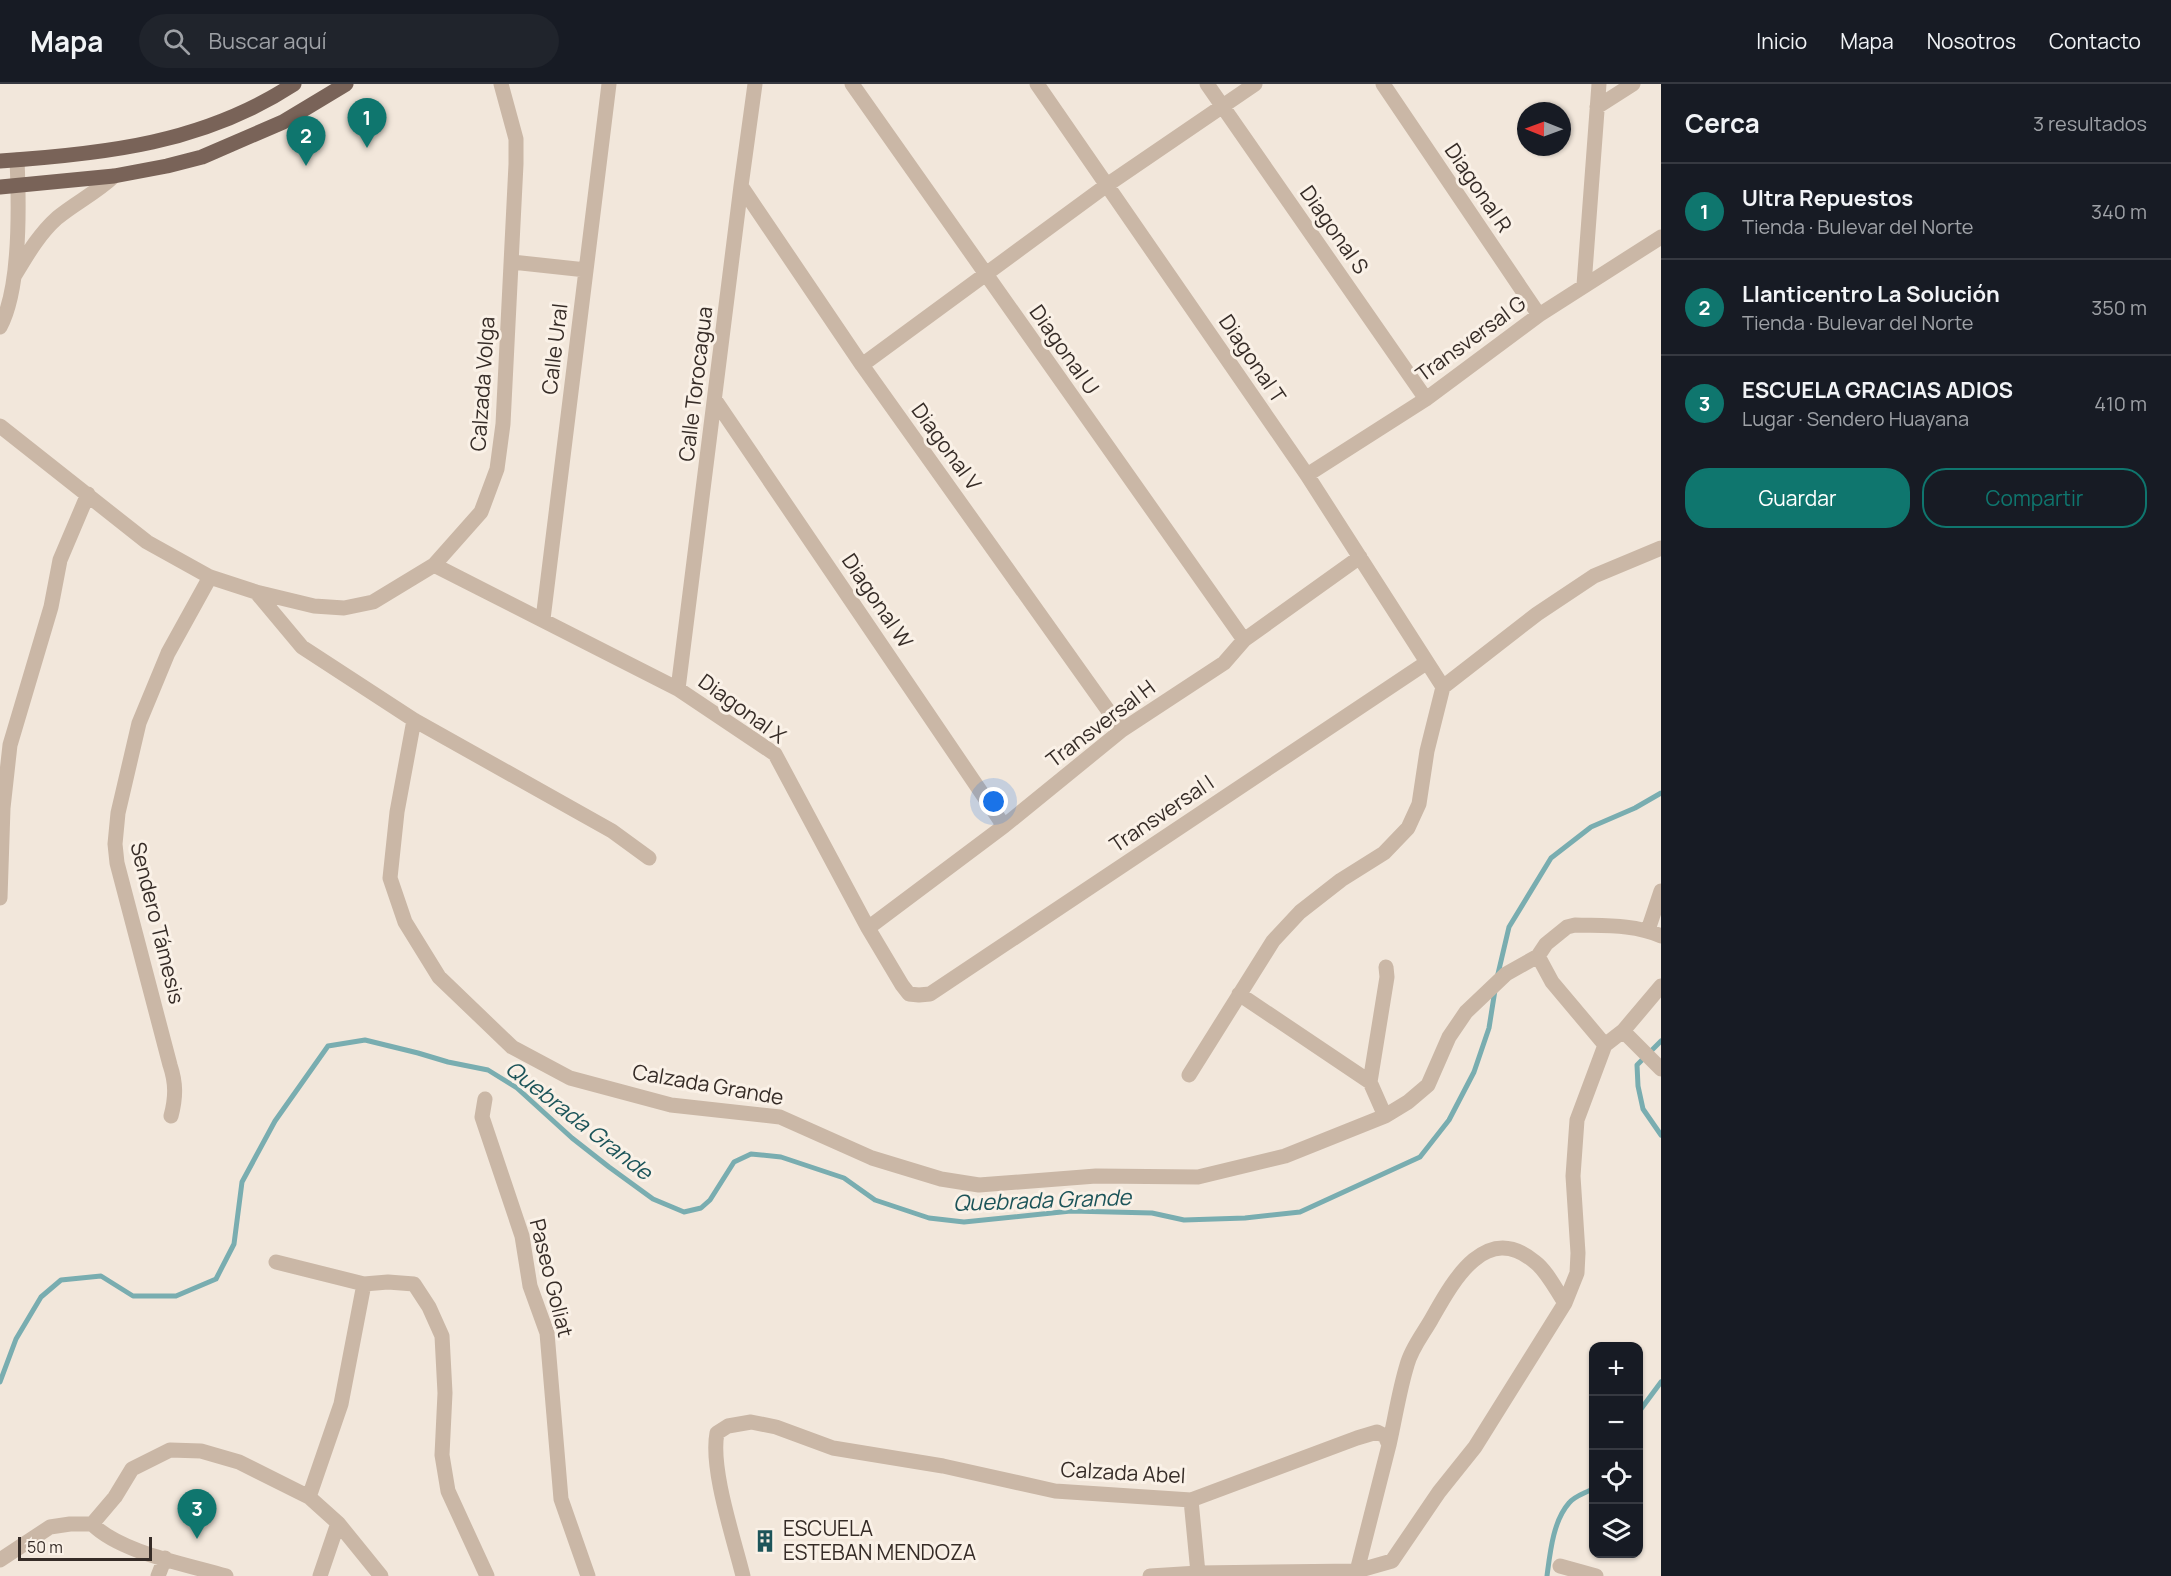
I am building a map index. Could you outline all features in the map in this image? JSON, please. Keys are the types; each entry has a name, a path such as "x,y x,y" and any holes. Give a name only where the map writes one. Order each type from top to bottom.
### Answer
{"main road":[{"path":"0,161 109,149 166,140 193,133 264,104 294,84"},
{"path":"0,187 114,176 202,157 283,122 346,84"}],"street":[{"name":"Calzada Volga","path":"0,426 147,542 210,577 256,592 314,606 344,608 373,602 434,565 481,512 497,469 503,424 516,139 501,84"},
{"name":"Calle Ural","path":"543,619 609,84"},
{"name":"Calle Torocagua","path":"678,689 755,84"},
{"name":"Diagonal U","path":"852,84 1244,640"},
{"name":"Diagonal T","path":"1036,84 1306,475 1443,687"},
{"name":"Diagonal S","path":"1207,84 1426,399"},
{"path":"862,365 1107,185 1255,84"},
{"name":"Diagonal R","path":"1383,84 1539,315"},
{"path":"1584,285 1599,84"},
{"path":"1597,107 1634,84"},
{"path":"0,327 15,275 17,160"},
{"path":"15,275 39,237 57,218 98,191 114,176"},
{"name":"Diagonal V","path":"741,186 862,365 1122,730"},
{"name":"Transversal G","path":"1306,475 1426,399 1539,315 1661,237"},
{"path":"512,262 586,270"},
{"name":"Diagonal W","path":"715,400 1004,826"},
{"path":"0,898 3,808 10,745 51,607 60,560 88,494"},
{"path":"1189,1075 1273,941 1299,912 1341,880 1384,853 1408,828 1419,804 1427,751 1443,687 1537,614 1594,576 1661,548"},
{"name":"Transversal H","path":"868,928 1004,826 1122,730 1224,663 1244,640 1360,557"},
{"name":"Diagonal X","path":"434,565 678,689 775,754 868,928 902,985 909,994 919,995"},
{"name":"Sendero Támesis","path":"171,1116 175,1103 175,1075 117,863 115,837 139,723 168,652 210,577"},
{"path":"256,592 302,647 414,720 612,831 649,858"},
{"name":"Transversal I","path":"919,995 930,994 1426,663"},
{"name":"Calzada Grande","path":"414,720 397,812 390,878 405,922 439,977 512,1047 570,1078 671,1105 780,1117 872,1158 941,1179 978,1185 1096,1176 1198,1177 1285,1156 1385,1116 1408,1102 1428,1085 1449,1037 1466,1012 1506,974 1538,956 1545,944 1567,927 1575,925 1623,926 1655,933"},
{"path":"1655,933 1661,891"},
{"path":"1538,956 1552,982 1605,1045"},
{"path":"1370,1082 1387,977 1386,968"},
{"path":"1150,1576 1198,1573 1357,1571 1392,1561 1438,1492 1475,1447 1565,1303 1577,1273 1573,1176 1577,1120 1605,1045 1623,1031 1661,986"},
{"path":"1239,994 1370,1082 1385,1116"},
{"path":"1623,1031 1661,1069"},
{"name":"Paseo Goliat","path":"485,1099 482,1117 522,1236 530,1286 547,1333 561,1499 588,1576"},
{"path":"1357,1571 1389,1445 1407,1362 1461,1270 1477,1256 1492,1250 1509,1249 1528,1256 1538,1263 1565,1303"},
{"path":"276,1262 364,1284 388,1282 414,1284 429,1307 442,1336 445,1394 442,1455 448,1491 487,1576"},
{"path":"309,1497 341,1404 364,1284"},
{"name":"Calzada Abel","path":"743,1576 722,1489 715,1445 717,1433 728,1426 751,1422 776,1427 833,1448 944,1466 1055,1491 1191,1500 1377,1432 1385,1436 1389,1445"},
{"path":"92,1524 115,1497 132,1469 170,1450 201,1451 239,1462 309,1497 338,1523 381,1576"},
{"path":"1191,1500 1198,1573"},
{"path":"320,1576 338,1523"},
{"path":"0,1560 50,1527 92,1524 103,1535 119,1544 226,1576"},
{"path":"158,1576 165,1558"},
{"path":"1560,1566 1596,1576"}],"waterway":[{"name":"Quebrada Grande","path":"1497,978 1509,927 1551,858 1591,827 1635,808 1661,793"},
{"name":"Quebrada Grande","path":"0,1382 16,1339 41,1297 61,1280 101,1276 133,1296 176,1296 216,1279 234,1244 242,1182 275,1121 328,1046 365,1040 488,1070 517,1088 572,1138 653,1199 684,1212 701,1208 710,1200 734,1162 751,1154 781,1157 844,1178 875,1200 929,1218 964,1222 1071,1211 1152,1213 1184,1220 1245,1218 1300,1212 1420,1157 1449,1120 1474,1072 1489,1028 1495,990"},
{"path":"1661,1041 1637,1065 1638,1086 1643,1109 1661,1135"},
{"path":"1643,1406 1661,1382"},
{"path":"1547,1576 1549,1557 1559,1519 1574,1498 1589,1490"}],"place":[{"name":"Ultra Repuestos","path":"367,148"},
{"name":"Llanticentro La Solución","path":"306,166"},
{"name":"ESCUELA GRACIAS ADIOS","path":"197,1539"},
{"name":"ESCUELA ESTEBAN MENDOZA","path":"765,1541"}]}
